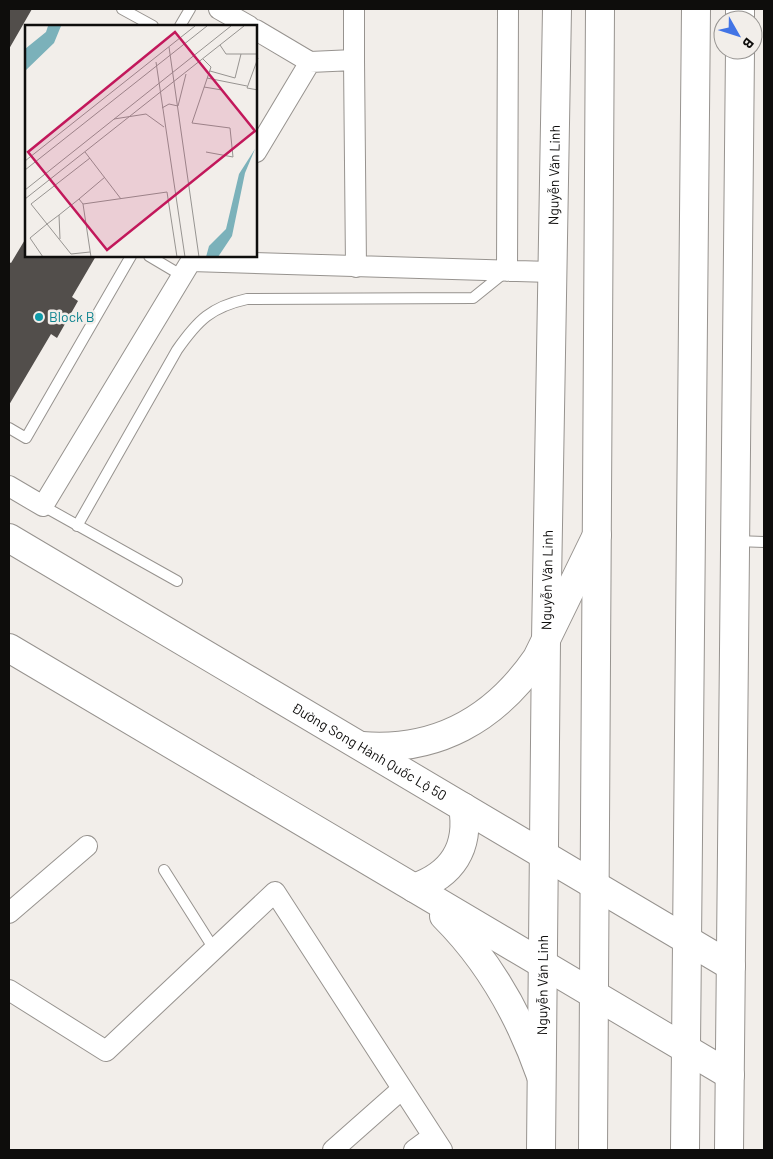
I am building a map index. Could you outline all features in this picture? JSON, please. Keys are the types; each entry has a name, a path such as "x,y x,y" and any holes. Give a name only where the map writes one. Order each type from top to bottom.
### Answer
{"main road":[{"name":"Nguyễn Văn Linh","path":"541,1150 551,272 557,9"},
{"path":"593,1150 600,9"},
{"path":"684,1150 696,9"},
{"path":"729,1150 740,60"},
{"path":"360,746 402,746 437,738 464,727 497,704 512,690 533,664 596,535"},
{"name":"Đường Song Hành Quốc Lộ 50","path":"9,538 731,966"},
{"path":"9,648 730,1075"},
{"path":"414,888 438,877 456,858 465,833 463,807"},
{"path":"414,888 456,928 492,974 521,1025 542,1080"}],"street":[{"path":"219,9 247,25"},
{"path":"354,9 356,267"},
{"path":"506,271 508,9"},
{"path":"258,31 310,62 354,60"},
{"path":"258,149 310,62"},
{"path":"9,486 43,506 189,264 551,272"},
{"path":"9,913 87,846"},
{"path":"9,990 106,1051 275,892 437,1143 414,1150"},
{"path":"333,1150 402,1089"}],"lane":[{"path":"122,9 151,25"},
{"path":"181,25 190,9"},
{"path":"9,428 26,438 130,258"},
{"path":"159,258 189,264"},
{"path":"77,526 177,350 192,329 209,313 228,303 247,299 473,298 506,271"},
{"path":"43,506 177,581"},
{"path":"735,541 764,542"},
{"path":"164,870 214,949"}],"building":[{"path":"9,9 32,9 9,49"},
{"name":"Block B","path":"25,240 25,258 95,258 72,297 78,301 57,338 51,334 9,405 9,262 11,263"}],"place":[{"name":"Block B","path":"39,317"}]}
